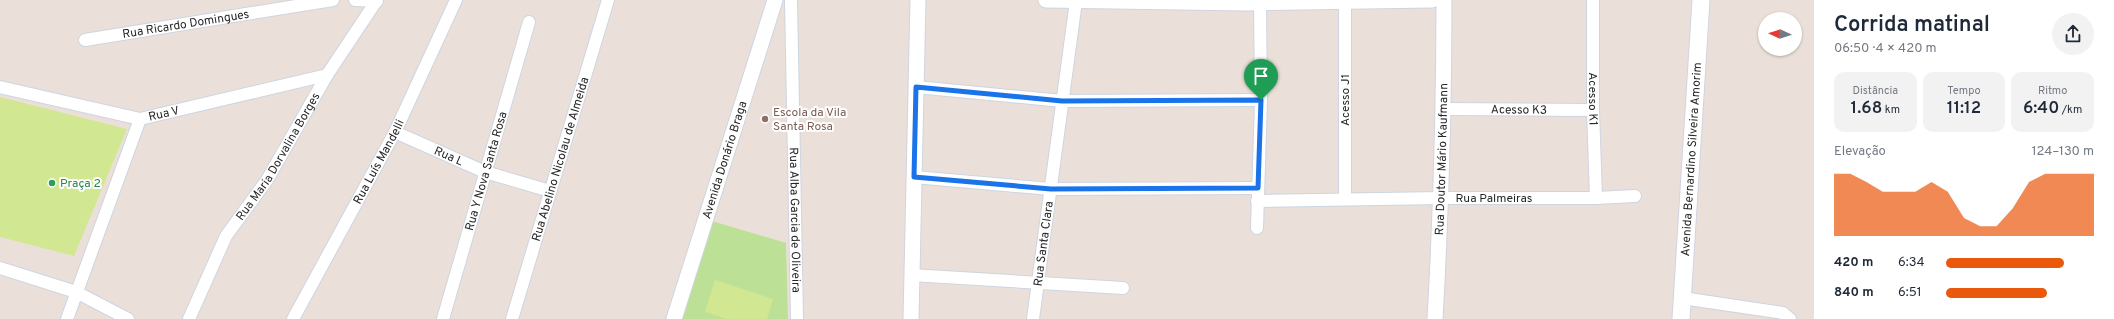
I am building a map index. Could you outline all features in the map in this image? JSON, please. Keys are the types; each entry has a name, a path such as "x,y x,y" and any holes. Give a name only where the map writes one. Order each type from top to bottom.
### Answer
{"main road":[{"name":"Avenida Bernardino Silveira Amorim","path":"1681,319 1702,0"}],"street":[{"name":"Rua Ricardo Domingues","path":"85,40 333,0"},
{"path":"355,0 377,0"},
{"name":"Rua Maria Dorvalina Borges","path":"190,319 226,236 267,180 327,75 377,0"},
{"name":"Rua Luís Mandelli","path":"293,319 395,132 456,0"},
{"name":"Rua Abelino Nicolau de Almeida","path":"512,319 608,0"},
{"name":"Avenida Donário Braga","path":"674,319 775,0"},
{"name":"Rua Alba Garcia de Oliveira","path":"791,0 797,319"},
{"path":"911,319 918,0"},
{"path":"1046,0 1250,2 1432,0"},
{"name":"Rua Doutor Mário Kaufmann","path":"1435,319 1442,198 1444,0"},
{"name":"Acesso K1","path":"1593,0 1593,110 1596,198"},
{"name":"Rua Santa Clara","path":"1033,319 1062,101 1067,1"},
{"path":"1250,2 1261,100 1257,228"},
{"name":"Acesso J1","path":"1345,2 1345,199"},
{"name":"Rua Y Nova Santa Rosa","path":"443,319 528,22"},
{"name":"Rua V","path":"0,87 140,119 327,75"},
{"path":"916,87 1062,101 1261,100"},
{"name":"Acesso K3","path":"1444,109 1593,110"},
{"path":"67,319 140,119"},
{"name":"Rua L","path":"395,132 485,172 550,191"},
{"path":"914,177 1051,189 1258,188"},
{"name":"Rua Palmeiras","path":"1257,201 1442,198 1596,198 1635,196"},
{"path":"0,268 76,292 128,319"},
{"path":"911,275 1123,288"},
{"path":"1682,298 1783,313 1790,319"}],"green space":[{"name":"Praça 2","path":"0,97 127,129 74,256 0,237"},
{"path":"712,221 786,243 788,319 681,319"},
{"path":"715,280 773,299 767,319 727,319 705,312"}],"place":[{"name":"Escola da Vila Santa Rosa","path":"765,119"},
{"name":"Praça 2","path":"52,183"}],"route":[{"path":"916,87 1062,101 1261,100 1258,188 1051,189 914,177 916,87"}]}
